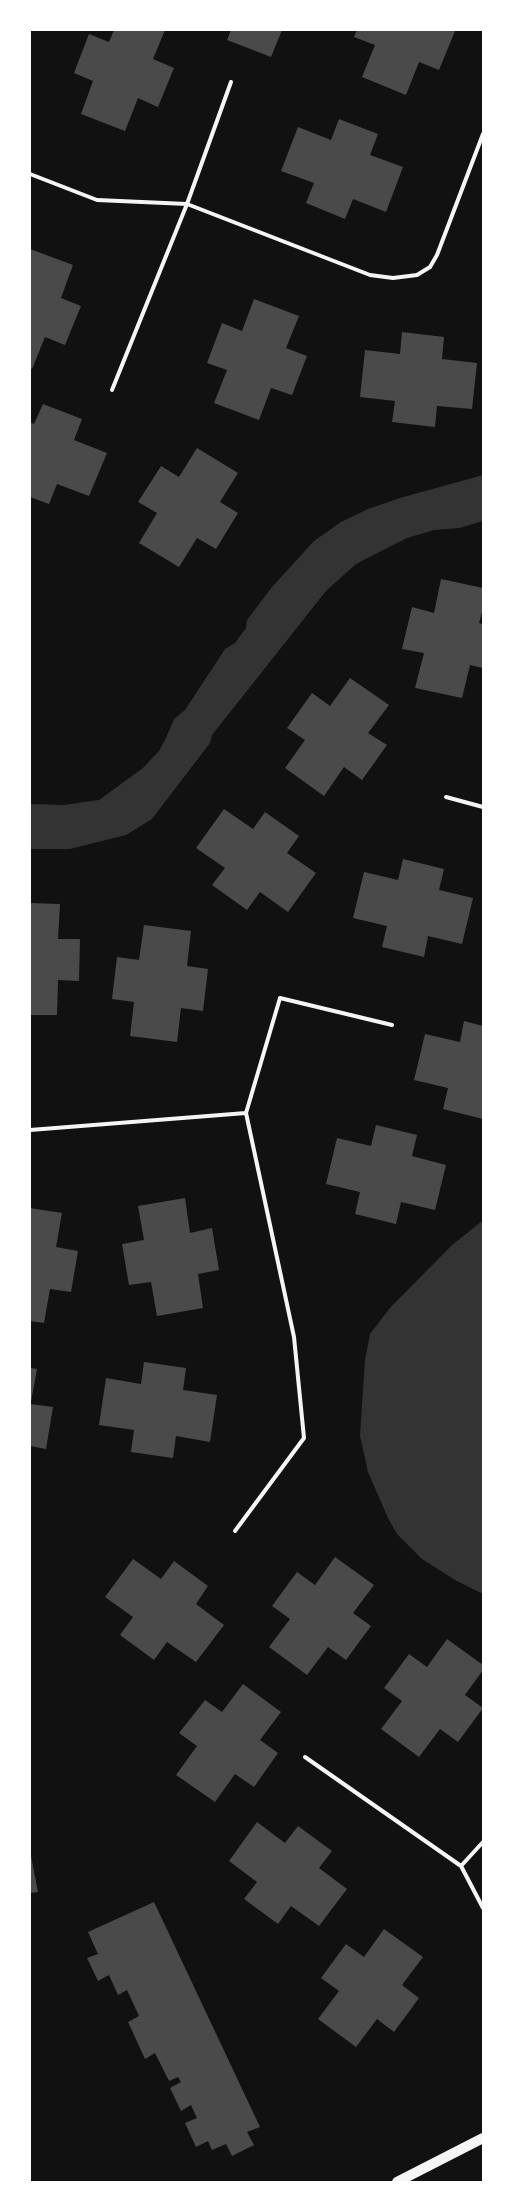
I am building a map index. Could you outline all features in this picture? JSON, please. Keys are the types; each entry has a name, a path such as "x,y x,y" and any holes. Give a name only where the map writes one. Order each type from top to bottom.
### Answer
{"main road":[{"path":"397,2182 483,2138"}],"lane":[{"path":"112,390 187,204 231,82"},
{"path":"30,174 97,200 187,204 370,275 393,278 417,275 430,267 437,255 483,134"},
{"path":"446,797 483,807"},
{"path":"235,1531 304,1438 294,1336 246,1113 280,998 392,1025"},
{"path":"30,1130 246,1113"},
{"path":"305,1757 461,1866 483,1908"},
{"path":"461,1866 483,1842"}],"shaded area":[{"path":"483,475 483,521 459,528 434,530 407,538 356,564 326,591 212,735 210,743 152,819 126,835 70,849 30,849 30,804 63,805 99,800 143,768 159,751 174,719 185,710 225,649 235,643 246,628 247,620 272,587 314,541 341,522 368,509"},
{"path":"482,1221 483,1594 455,1580 422,1559 397,1534 368,1472 360,1436 365,1360 370,1334 389,1309 451,1246"}],"building":[{"path":"114,30 165,30 153,59 174,68 158,107 138,98 125,131 81,114 93,81 74,73 89,34 109,42"},
{"path":"231,30 282,30 271,57 227,40"},
{"path":"357,30 455,31 439,70 419,62 406,95 362,77 375,45 354,37"},
{"path":"339,119 378,134 370,155 403,167 386,212 353,199 345,219 306,203 314,183 281,171 298,127 331,140"},
{"path":"30,249 73,265 61,298 81,306 65,345 45,337 32,369 30,369"},
{"path":"254,299 299,316 286,348 307,356 292,395 271,388 259,420 214,403 227,370 207,363 222,323 242,331"},
{"path":"402,332 444,337 442,359 477,363 472,409 437,406 435,427 392,422 395,401 360,397 365,350 400,354"},
{"path":"43,404 82,419 74,440 107,453 89,496 57,484 49,504 30,497 30,422 34,424"},
{"path":"197,448 238,473 220,502 238,513 216,549 197,538 179,567 139,543 157,513 138,502 161,466 179,477"},
{"path":"441,579 483,588 483,609 479,623 483,624 483,668 470,665 462,698 415,688 424,653 402,649 412,607 434,613"},
{"path":"350,678 389,705 368,733 387,745 362,780 344,767 324,796 285,768 305,740 287,728 312,693 330,706"},
{"path":"224,809 253,829 265,812 299,836 287,853 316,873 288,912 260,892 247,910 212,885 225,868 196,848"},
{"path":"403,859 444,869 439,890 473,898 462,944 428,936 424,957 382,947 387,926 353,918 364,872 398,880"},
{"path":"30,903 60,904 58,939 80,939 79,981 58,980 57,1015 30,1015"},
{"path":"144,925 191,931 187,966 208,969 203,1011 181,1008 177,1042 130,1036 134,1002 112,999 117,957 139,960"},
{"path":"464,1021 483,1026 483,1119 443,1109 448,1088 414,1080 425,1034 460,1042"},
{"path":"376,1125 417,1135 412,1156 446,1165 435,1210 401,1202 396,1224 355,1214 360,1192 326,1184 337,1138 371,1146"},
{"path":"185,1198 190,1233 212,1228 219,1270 198,1274 203,1308 157,1316 151,1282 129,1285 122,1244 144,1240 138,1206"},
{"path":"30,1208 62,1213 56,1247 78,1251 71,1292 50,1289 44,1323 30,1321"},
{"path":"144,1362 186,1368 183,1390 217,1395 210,1442 176,1436 173,1458 131,1452 134,1430 99,1425 106,1378 141,1384"},
{"path":"30,1368 37,1369 31,1402 30,1402"},
{"path":"30,1404 53,1407 46,1449 30,1446"},
{"path":"335,1557 374,1585 353,1613 371,1626 346,1660 328,1647 307,1675 269,1647 290,1619 272,1606 297,1572 315,1585"},
{"path":"133,1559 161,1579 174,1561 208,1586 196,1604 224,1625 196,1662 167,1642 154,1660 120,1635 133,1617 105,1597"},
{"path":"447,1639 483,1665 483,1670 465,1695 483,1708 458,1742 440,1729 419,1757 381,1729 402,1701 384,1688 409,1654 427,1667"},
{"path":"243,1684 281,1712 260,1740 278,1753 254,1787 235,1774 215,1802 176,1775 197,1746 179,1733 205,1700 222,1712"},
{"path":"257,1822 285,1843 298,1826 332,1851 319,1868 347,1889 319,1926 291,1906 278,1924 244,1899 257,1882 229,1861"},
{"path":"30,1851 38,1892 30,1893"},
{"path":"154,1902 260,2127 247,2132 254,2145 232,2156 226,2144 212,2150 208,2141 196,2147 185,2123 197,2118 191,2105 181,2111 170,2088 181,2082 178,2077 169,2081 155,2053 145,2059 128,2022 139,2016 127,1990 118,1995 109,1975 98,1981 87,1958 98,1954 88,1932"},
{"path":"384,1929 423,1957 402,1985 419,1998 394,2032 377,2019 356,2047 318,2019 339,1991 321,1978 346,1944 364,1957"}]}
